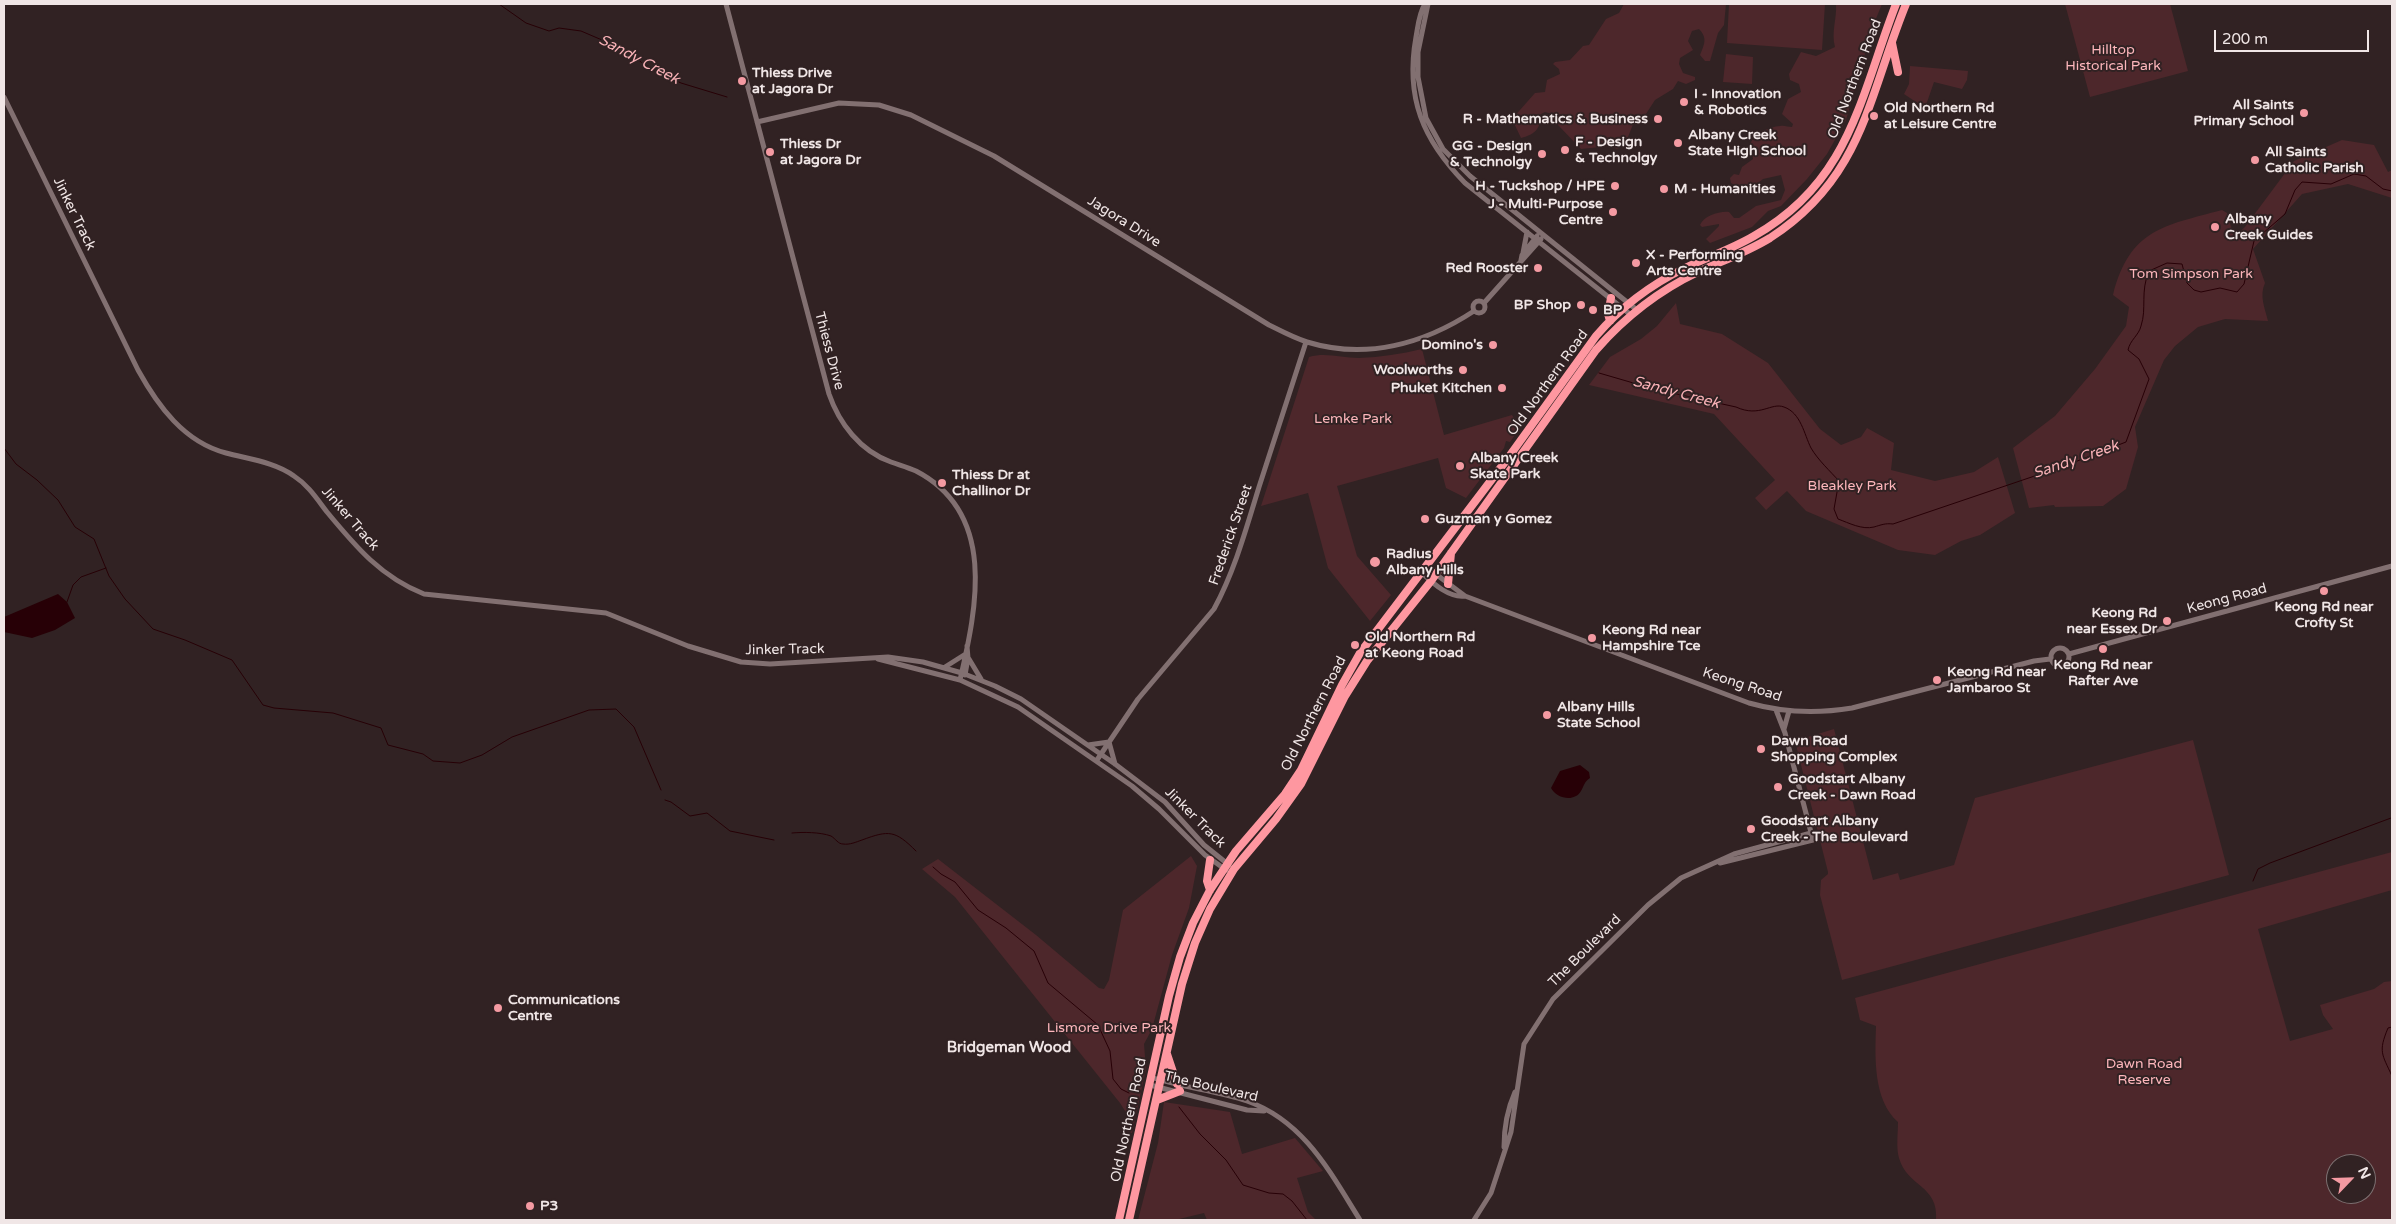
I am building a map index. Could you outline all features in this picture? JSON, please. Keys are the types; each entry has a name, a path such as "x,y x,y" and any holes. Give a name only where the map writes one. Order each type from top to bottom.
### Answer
{"highway":[{"name":"Old Northern Road","path":"1119,1220 1178,964 1193,923 1225,866 1294,781 1360,653 1514,451 1596,336 1610,321 1627,306 1673,274 1744,242 1769,227 1796,206 1816,185 1837,156 1852,129 1896,4"},
{"name":"Old Northern Road","path":"1129,1220 1182,984 1195,943 1210,909 1233,871 1294,796 1356,678 1378,646 1433,578 1581,368 1611,333 1634,312 1674,284 1744,252 1771,237 1793,221 1820,195 1838,171 1858,137 1906,4"},
{"path":"1892,43 1898,72"},
{"path":"1610,321 1608,314 1611,298"},
{"path":"1448,584 1452,563 1451,553"},
{"path":"1210,860 1207,881 1210,890"},
{"path":"1157,1100 1179,1087 1167,1054"}],"street":[{"name":"Thiess Drive","path":"726,4 835,409 848,431 867,449 882,458 921,474 940,488 956,507 968,528 974,544 976,569 962,680"},
{"path":"1426,4 1418,26 1413,63 1415,93 1426,132 1443,160 1465,183 1611,298 1634,312"},
{"path":"1426,4 1418,52 1418,77 1424,109 1434,135 1443,149 1464,171 1542,233 1634,312"},
{"name":"Jinker Track","path":"4,97 138,370 165,412 195,440 205,446 273,466 292,474 307,486 370,561 402,586 424,594 606,613 688,646 741,662 770,664 888,657 944,667 964,673 1026,702 1115,764 1165,802 1225,866"},
{"name":"Jagora Drive","path":"757,122 814,107 839,103 880,105 912,115 994,156 1269,325 1306,342 1350,350 1394,346 1431,336 1474,311"},
{"path":"1522,257 1528,232"},
{"path":"1484,303 1542,233"},
{"path":"1480,301 1484,303 1486,308 1483,313 1474,311 1475,303 1480,301"},
{"name":"Frederick Street","path":"1097,760 1138,699 1214,609 1222,593 1242,544 1306,342"},
{"name":"Keong Road","path":"2068,654 2392,566"},
{"name":"Keong Road","path":"1423,569 1454,595 1466,596"},
{"name":"Keong Road","path":"1433,578 1448,584 1466,596 1749,703 1789,712 1824,713 1852,708 2034,661 2050,659"},
{"name":"Keong Road","path":"2058,647 2066,649 2068,662 2061,666 2056,665 2050,659 2052,650 2058,647"},
{"path":"944,667 966,656 982,680"},
{"name":"Jinker Track","path":"875,658 962,680 1018,706 1097,760 1148,799 1210,860 1233,871"},
{"path":"1776,710 1784,730 1811,833"},
{"path":"1784,730 1789,712"},
{"path":"1088,745 1109,742 1115,764"},
{"name":"The Boulevard","path":"1474,1220 1490,1193 1504,1150 1504,1132 1509,1106 1516,1090 1524,1044 1538,1019 1553,999 1663,891 1681,878 1734,854 1811,833 1812,840 1735,861 1715,864"},
{"name":"The Boulevard","path":"1150,1081 1248,1101 1301,1133 1320,1156 1360,1220"}],"green space":[{"path":"1624,4 1726,4 1724,25 1718,33 1710,61 1705,61 1700,55 1703,48 1704,35 1699,29 1692,31 1688,41 1693,50 1680,58 1679,64 1683,73 1695,77 1695,80 1686,84 1678,81 1673,89 1655,100 1644,117 1637,117 1627,139 1617,149 1610,146 1581,149 1557,124 1552,114 1545,112 1541,114 1540,124 1534,133 1521,138 1512,119 1535,93 1545,92 1547,80 1560,74 1559,69 1553,64 1570,60 1583,46 1589,45 1606,19 1619,13"},
{"path":"1729,4 1825,4 1822,50 1727,43"},
{"path":"1836,4 1882,4 1873,26 1846,120 1827,154 1807,179 1781,206 1768,211 1752,227 1710,243 1706,239 1719,224 1702,227 1700,225 1708,217 1716,213 1729,212 1734,218 1739,218 1756,206 1781,200 1785,190 1781,175 1763,179 1747,192 1731,183 1730,178 1734,174 1739,175 1742,167 1753,159 1750,144 1759,134 1767,129 1776,127 1792,127 1793,124 1782,114 1788,99 1801,92 1799,84 1790,80 1789,74 1801,52 1816,56 1835,47"},
{"name":"Hilltop Historical Park","path":"2065,4 2170,4 2188,71 2090,97"},
{"path":"1726,54 1753,57 1752,84 1723,82"},
{"path":"1910,66 1968,71 1967,80 1962,89 1934,82 1925,108 1904,94 1909,84"},
{"name":"Tom Simpson Park","path":"2342,140 2374,145 2388,172 2392,170 2392,198 2348,184 2302,194 2253,249 2265,283 2263,297 2268,321 2225,319 2198,327 2175,346 2164,360 2135,427 2138,447 2126,489 2103,506 2055,507 2054,505 2029,508 2013,448 2055,416 2095,369 2126,326 2129,307 2113,295 2120,273 2139,243 2166,227 2222,210 2227,213 2234,237 2245,227 2294,161"},
{"name":"Bleakley Park","path":"1676,303 1680,324 1722,334 1768,363 1820,429 1841,445 1861,437 1867,428 1894,443 1891,470 1935,481 1974,472 1998,457 2015,513 1980,535 1961,541 1935,555 1898,550 1806,511 1787,491 1766,510 1755,498 1775,480 1714,414 1589,385 1610,357 1641,339 1657,326"},
{"name":"Lemke Park","path":"1422,349 1444,435 1512,415 1520,428 1510,442 1506,441 1504,448 1466,498 1446,488 1438,458 1337,486 1357,556 1391,595 1370,621 1328,568 1308,493 1261,506 1309,357 1321,355 1367,358"},
{"path":"1834,729 1873,880 1898,873 1900,880 1954,865 1975,798 2193,740 2229,875 1842,980 1820,895 1821,880 1828,872 1795,741"},
{"name":"Dawn Road Reserve","path":"2392,852 2392,890 2258,929 2290,1041 2333,1029 2323,1015 2320,1005 2374,989 2384,982 2392,981 2392,1220 1936,1220 1936,1208 1933,1200 1903,1168 1899,1158 1897,1145 1898,1122 1884,1102 1877,1077 1876,1026 1860,1020 1855,998"},
{"name":"Lismore Drive Park","path":"1191,856 1197,866 1189,908 1172,955 1152,1029 1144,1044 1146,1069 1132,1133 1126,1131 1127,1114 1120,1103 955,897 922,869 938,859 1036,935 1099,988 1104,989 1109,980 1123,910"},
{"path":"1164,1102 1230,1112 1242,1154 1295,1138 1323,1171 1297,1178 1308,1212 1316,1220 1207,1220 1204,1213 1175,1220 1138,1220 1158,1143"}],"shaded area":[{"path":"58,594 67,602 75,618 55,630 32,638 4,632 4,617"},
{"path":"1580,765 1589,772 1590,778 1578,795 1565,798 1553,791 1551,788 1560,771"}],"waterway":[{"name":"Sandy Creek","path":"499,4 526,23 549,31 559,28 581,31 630,52 642,63 681,83 727,97"},
{"name":"Sandy Creek","path":"1599,373 1654,389 1744,410 1758,411 1774,406 1790,410 1801,424 1811,448 1839,481 1834,509 1838,519 1865,528 1893,524 2067,465 2126,442 2149,379 2139,359 2128,350 2143,319 2145,286 2149,271 2167,263 2182,264 2187,283 2194,290 2201,292 2220,288 2237,292 2244,284 2254,241 2285,214 2295,190 2302,182 2331,184 2354,174 2366,176 2383,189 2392,191"},
{"path":"4,448 16,464 37,480 58,500 75,527 94,539 109,576 125,599 153,629 232,660 263,705 274,708 333,713 381,728 388,745 423,754 433,761 460,763 482,755 512,737 589,710 616,709 634,727 661,790"},
{"path":"67,602 73,585 81,577 106,568"},
{"path":"665,800 671,802 690,816 707,813 730,831 774,840"},
{"path":"2253,881 2258,869 2270,863 2391,818"},
{"path":"792,833 827,835 840,843 846,844 879,835 891,834 902,839 916,851"},
{"path":"933,867 955,882 978,910 1006,928 1034,951 1048,983 1098,1025 1110,1051 1113,1079 1121,1089 1129,1093"},
{"path":"2392,1027 2388,1028 2382,1048 2382,1053 2392,1076"},
{"path":"1179,1107 1200,1134 1226,1160 1243,1185 1269,1193 1283,1194 1292,1201 1307,1220"}],"place":[{"name":"Thiess Drive at Jagora Dr","path":"742,81"},
{"name":"I - Innovation & Robotics","path":"1684,102"},
{"name":"All Saints Primary School","path":"2304,113"},
{"name":"Old Northern Rd at Leisure Centre","path":"1874,116"},
{"name":"R - Mathematics & Business","path":"1658,119"},
{"name":"Albany Creek State High School","path":"1678,143"},
{"name":"F - Design & Technolgy","path":"1565,150"},
{"name":"Thiess Dr at Jagora Dr","path":"770,152"},
{"name":"GG - Design & Technolgy","path":"1542,154"},
{"name":"All Saints Catholic Parish","path":"2255,160"},
{"name":"H - Tuckshop / HPE","path":"1615,186"},
{"name":"M - Humanities","path":"1664,189"},
{"name":"J - Multi-Purpose Centre","path":"1613,212"},
{"name":"Albany Creek Guides","path":"2215,227"},
{"name":"X - Performing Arts Centre","path":"1636,263"},
{"name":"Red Rooster","path":"1538,268"},
{"name":"BP Shop","path":"1581,305"},
{"name":"BP","path":"1593,310"},
{"name":"Domino's","path":"1493,345"},
{"name":"Woolworths","path":"1463,370"},
{"name":"Phuket Kitchen","path":"1502,388"},
{"name":"Albany Creek Skate Park","path":"1460,466"},
{"name":"Thiess Dr at Challinor Dr","path":"942,483"},
{"name":"Guzman y Gomez","path":"1425,519"},
{"name":"Radius Albany Hills","path":"1375,562"},
{"name":"Keong Rd near Crofty St","path":"2324,591"},
{"name":"Keong Rd near Essex Dr","path":"2167,621"},
{"name":"Keong Rd near Hampshire Tce","path":"1592,638"},
{"name":"Old Northern Rd at Keong Road","path":"1355,645"},
{"name":"Keong Rd near Rafter Ave","path":"2103,649"},
{"name":"Keong Rd near Jambaroo St","path":"1937,680"},
{"name":"Albany Hills State School","path":"1547,715"},
{"name":"Dawn Road Shopping Complex","path":"1761,749"},
{"name":"Goodstart Albany Creek - Dawn Road","path":"1778,787"},
{"name":"Goodstart Albany Creek - The Boulevard","path":"1751,829"},
{"name":"Communications Centre","path":"498,1008"},
{"name":"P3","path":"530,1206"}],"district":[{"name":"Bridgeman Wood","path":"1009,1048"}]}
